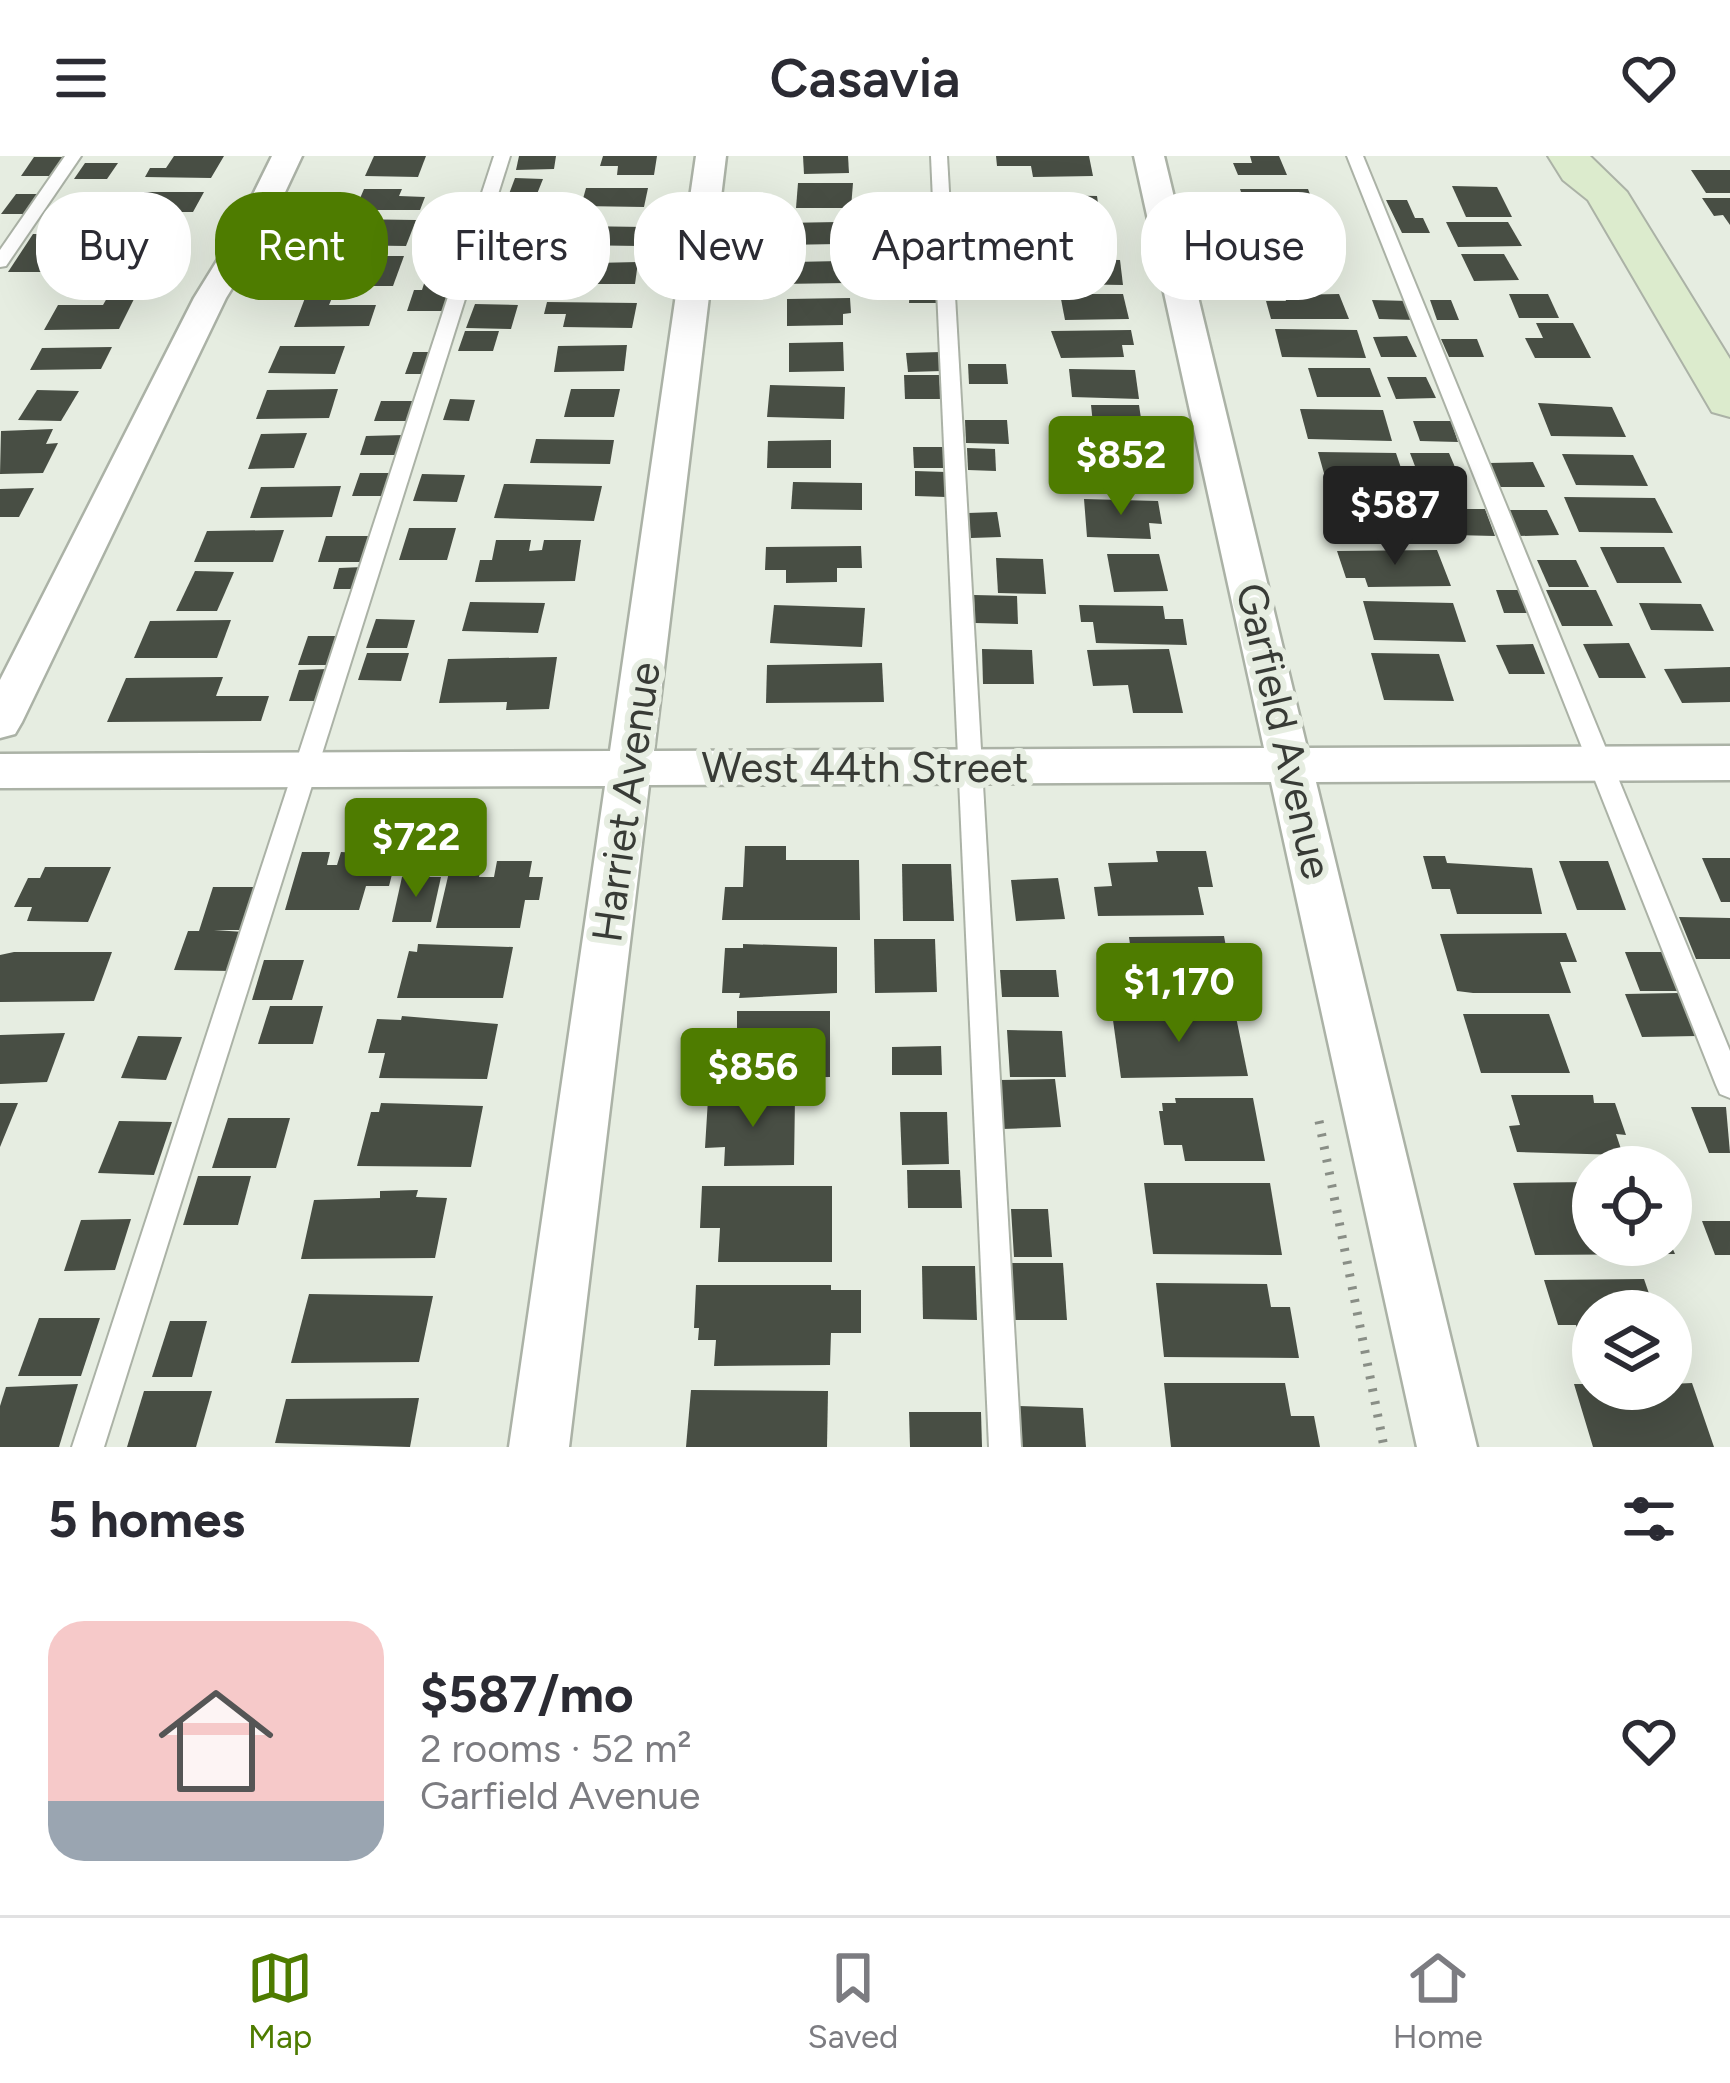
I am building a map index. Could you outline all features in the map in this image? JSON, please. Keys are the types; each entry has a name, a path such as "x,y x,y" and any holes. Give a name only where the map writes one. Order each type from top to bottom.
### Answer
{"main road":[{"path":"1569,156 1578,171 1602,174 1730,401"}],"street":[{"path":"0,722 287,156"},
{"name":"Harriet Avenue","path":"539,1447 711,156"},
{"name":"Garfield Avenue","path":"1149,156 1448,1447"},
{"name":"West 44th Street","path":"0,771 1730,763"}],"lane":[{"path":"0,262 73,156"},
{"path":"88,1447 502,156"},
{"path":"939,156 1005,1447"},
{"path":"1355,156 1730,1085"}],"building":[{"path":"174,156 224,156 211,178 145,177 150,168 166,168"},
{"path":"374,156 426,156 418,177 365,176"},
{"path":"519,156 556,156 554,169 516,170"},
{"path":"603,156 657,156 654,175 617,175 618,166 600,166"},
{"path":"803,156 848,156 849,173 804,174"},
{"path":"996,156 1089,156 1093,176 1033,177 1031,166 997,166"},
{"path":"1250,156 1279,156 1287,175 1238,175 1233,163 1252,163"},
{"path":"34,157 68,157 54,176 21,176"},
{"path":"85,163 118,163 107,179 74,179"},
{"path":"1691,170 1730,170 1730,193 1706,193"},
{"path":"515,178 543,179 538,192 510,192"},
{"path":"798,183 853,183 852,192 830,192 830,208 806,208 806,192 797,192"},
{"path":"1452,186 1497,187 1512,217 1466,217"},
{"path":"586,188 648,188 647,192 634,192 634,207 610,206 610,192 585,192"},
{"path":"402,189 399,196 412,196 412,210 388,210 388,192 363,192"},
{"path":"1240,189 1309,192 1241,192"},
{"path":"191,192 204,192 193,212"},
{"path":"16,194 36,194 31,214 1,214"},
{"path":"1702,198 1730,198 1730,225 1723,215 1714,216"},
{"path":"1386,200 1407,200 1415,218 1423,218 1430,233 1402,233"},
{"path":"388,220 412,220 406,246 388,246"},
{"path":"830,222 830,244 806,245 806,223"},
{"path":"1446,222 1508,222 1522,246 1458,247"},
{"path":"610,226 634,227 634,246 610,246"},
{"path":"33,234 36,234 36,272 8,272"},
{"path":"1461,254 1504,254 1519,280 1474,281"},
{"path":"388,256 404,256 393,286 388,286"},
{"path":"1117,260 1120,260 1123,285 1117,285"},
{"path":"830,261 830,283 806,284 806,262"},
{"path":"634,262 634,284 610,284 610,263"},
{"path":"1117,294 1123,294 1129,319 1065,320 1061,300 1117,300"},
{"path":"1509,294 1548,294 1559,318 1519,318"},
{"path":"412,296 412,300 449,300 445,311 407,311"},
{"path":"106,300 134,300 119,329 44,330 58,305 103,305"},
{"path":"304,300 376,305 369,326 294,327"},
{"path":"787,300 850,300 851,313 843,314 843,325 787,326"},
{"path":"1341,300 1349,319 1271,319 1266,301"},
{"path":"1372,300 1409,301 1415,320 1379,319"},
{"path":"1430,300 1451,300 1459,320 1437,320"},
{"path":"547,302 637,303 632,328 563,327 566,314 544,314"},
{"path":"475,304 518,305 511,329 466,328"},
{"path":"1536,323 1573,323 1591,358 1535,358 1525,338 1543,338"},
{"path":"1275,329 1357,330 1366,358 1282,357"},
{"path":"1131,330 1134,345 1122,345 1124,357 1061,358 1051,331"},
{"path":"465,331 499,331 493,351 458,351"},
{"path":"1407,336 1417,357 1381,357 1373,337"},
{"path":"1441,339 1477,339 1484,357 1449,357"},
{"path":"843,342 844,371 789,372 789,343"},
{"path":"627,345 624,371 554,372 558,346"},
{"path":"280,346 345,346 335,374 268,373"},
{"path":"112,347 101,369 30,370 42,348"},
{"path":"413,352 430,352 423,374 405,374"},
{"path":"941,352 942,371 908,372 906,353"},
{"path":"968,364 1006,364 1008,384 969,384"},
{"path":"1308,368 1370,368 1381,397 1317,397"},
{"path":"1069,369 1135,370 1139,399 1072,397"},
{"path":"904,375 939,375 941,399 905,399"},
{"path":"1387,377 1426,377 1436,398 1396,399"},
{"path":"770,385 845,387 844,419 767,417"},
{"path":"338,389 329,418 256,419 267,390"},
{"path":"571,389 620,389 614,417 564,417"},
{"path":"37,390 79,391 61,421 18,420"},
{"path":"450,399 475,400 469,421 443,420"},
{"path":"381,401 413,401 407,421 374,421"},
{"path":"1538,403 1612,407 1626,437 1551,436"},
{"path":"1091,405 1139,405 1145,445 1079,444 1077,424 1093,424"},
{"path":"1300,409 1383,410 1392,441 1308,439"},
{"path":"965,420 1007,420 1009,444 966,443"},
{"path":"1413,421 1451,421 1458,442 1420,441"},
{"path":"53,429 46,444 58,443 43,473 0,474 1,431"},
{"path":"307,433 294,468 248,469 261,434"},
{"path":"404,435 399,455 360,455 366,436"},
{"path":"536,439 614,440 610,464 530,463"},
{"path":"831,440 831,468 767,468 768,441"},
{"path":"913,447 944,447 945,468 914,468"},
{"path":"967,448 995,449 996,471 968,470"},
{"path":"1318,452 1396,453 1404,477 1379,477 1381,485 1327,484"},
{"path":"1410,453 1449,453 1463,486 1423,487"},
{"path":"1562,454 1633,455 1648,486 1576,485"},
{"path":"1080,455 1152,456 1157,488 1083,487"},
{"path":"1533,462 1545,487 1500,487 1489,463"},
{"path":"915,471 946,472 946,497 915,496"},
{"path":"360,473 393,473 386,496 352,496"},
{"path":"422,474 465,475 457,502 413,501"},
{"path":"793,482 862,483 862,510 791,509"},
{"path":"504,484 602,486 594,521 494,518"},
{"path":"341,486 332,517 250,518 261,487"},
{"path":"34,488 19,517 0,517 0,489"},
{"path":"1564,497 1655,498 1673,533 1579,532"},
{"path":"1084,499 1158,501 1162,524 1149,523 1151,539 1087,537"},
{"path":"1340,499 1413,500 1425,535 1349,533"},
{"path":"1445,509 1485,509 1495,536 1454,535"},
{"path":"1508,510 1547,510 1559,535 1519,536"},
{"path":"997,512 1001,537 971,538 968,513"},
{"path":"409,528 456,528 447,560 399,560"},
{"path":"284,530 273,562 194,562 207,531"},
{"path":"326,536 370,536 362,562 318,562"},
{"path":"496,540 531,540 529,551 542,550 544,540 581,540 575,581 475,582 480,560 492,560"},
{"path":"861,546 862,568 837,568 837,582 786,583 786,570 765,570 766,547"},
{"path":"1600,547 1664,547 1682,583 1617,583"},
{"path":"1437,550 1451,586 1368,587 1365,578 1346,578 1337,551"},
{"path":"1107,554 1159,554 1168,591 1114,592"},
{"path":"996,558 1043,559 1046,594 998,593"},
{"path":"1537,560 1576,560 1589,587 1549,587"},
{"path":"363,567 357,589 333,589 339,568"},
{"path":"195,571 234,572 217,611 176,611"},
{"path":"1496,590 1520,590 1528,613 1504,613"},
{"path":"1546,590 1596,590 1613,626 1562,626"},
{"path":"974,595 1017,596 1018,624 975,623"},
{"path":"1363,601 1453,603 1466,642 1374,640"},
{"path":"470,602 545,603 538,633 462,631"},
{"path":"1639,603 1701,604 1714,631 1651,630"},
{"path":"774,605 865,608 862,647 770,643"},
{"path":"1079,605 1163,606 1165,619 1183,619 1187,645 1096,643 1093,622 1081,622"},
{"path":"376,619 415,620 407,648 366,648"},
{"path":"231,620 217,658 134,658 150,621"},
{"path":"308,636 338,636 328,665 298,665"},
{"path":"1629,643 1646,678 1599,678 1583,644"},
{"path":"1533,644 1545,674 1509,674 1496,645"},
{"path":"982,649 1032,650 1034,684 983,684"},
{"path":"1169,649 1183,713 1133,713 1128,685 1093,686 1087,650"},
{"path":"367,653 409,653 401,681 358,680"},
{"path":"1371,653 1439,654 1454,701 1384,700"},
{"path":"557,657 549,709 506,710 507,702 439,703 448,659"},
{"path":"882,663 884,702 766,703 767,665"},
{"path":"1730,667 1730,702 1682,703 1664,669"},
{"path":"328,669 319,701 289,701 299,670"},
{"path":"223,677 216,696 269,696 261,721 107,722 126,678"},
{"path":"745,846 786,846 786,860 859,860 860,920 722,920 725,887 743,887"},
{"path":"1156,851 1206,851 1213,887 1198,887 1204,915 1098,916 1094,887 1112,886 1108,863 1158,862"},
{"path":"302,852 330,852 327,865 337,865 341,852 397,855 389,886 366,886 359,910 285,910"},
{"path":"453,855 484,855 479,877 494,877 497,861 532,861 529,877 543,877 539,900 525,900 520,928 436,928"},
{"path":"1423,856 1445,856 1447,863 1532,868 1542,914 1457,914 1450,889 1432,889"},
{"path":"1702,858 1730,858 1730,902 1721,902"},
{"path":"1559,861 1608,861 1626,910 1577,910"},
{"path":"902,864 951,864 954,921 903,921"},
{"path":"45,867 111,867 88,922 27,921 32,907 14,907 28,878 40,878"},
{"path":"402,877 441,877 431,922 392,922"},
{"path":"1058,878 1065,919 1016,921 1011,880"},
{"path":"213,887 257,887 244,930 214,930 244,932 231,971 174,970 188,931 199,931"},
{"path":"1679,917 1730,918 1730,959 1696,959"},
{"path":"1566,933 1577,962 1560,962 1571,993 1457,991 1440,934"},
{"path":"1224,936 1235,994 1137,995 1129,937"},
{"path":"874,939 935,939 937,992 875,993"},
{"path":"418,944 513,947 503,998 397,998 409,951 417,952"},
{"path":"743,944 837,947 837,993 739,998 740,993 722,993 725,948 743,948"},
{"path":"112,952 94,1001 0,1002 0,955"},
{"path":"1625,952 1664,952 1680,991 1640,991"},
{"path":"264,960 304,960 292,1000 252,1000"},
{"path":"1000,970 1056,970 1059,997 1002,997"},
{"path":"1679,993 1697,1036 1642,1037 1625,994"},
{"path":"270,1006 323,1006 313,1044 258,1044"},
{"path":"737,1011 830,1011 830,1077 733,1078 734,1072 713,1072 716,1035 737,1035"},
{"path":"1235,1012 1248,1076 1121,1078 1112,1013"},
{"path":"1463,1014 1549,1014 1570,1073 1481,1073"},
{"path":"402,1016 498,1024 487,1079 379,1078 385,1053 368,1053 377,1019 401,1020"},
{"path":"1007,1030 1062,1031 1066,1077 1010,1077"},
{"path":"65,1033 47,1082 0,1084 0,1035"},
{"path":"138,1036 182,1037 166,1080 121,1078"},
{"path":"941,1046 942,1075 892,1075 892,1047"},
{"path":"1055,1079 1061,1127 1002,1129 998,1080"},
{"path":"1511,1095 1593,1095 1594,1103 1615,1103 1626,1135 1616,1134 1620,1146 1572,1146 1572,1154 1517,1152 1509,1126 1520,1125"},
{"path":"795,1097 794,1165 724,1166 725,1147 705,1148 708,1099"},
{"path":"1175,1098 1253,1098 1265,1161 1185,1161 1182,1145 1164,1145 1159,1111 1163,1111 1162,1103 1176,1103"},
{"path":"0,1103 18,1103 0,1147"},
{"path":"381,1103 483,1106 471,1167 357,1166 371,1112 379,1112"},
{"path":"1691,1107 1726,1107 1730,1153 1709,1153"},
{"path":"900,1112 947,1112 949,1164 902,1165"},
{"path":"228,1118 290,1118 276,1168 212,1168"},
{"path":"119,1121 172,1122 154,1175 98,1173"},
{"path":"907,1170 960,1170 962,1208 908,1208"},
{"path":"198,1176 251,1176 238,1225 183,1225"},
{"path":"1572,1182 1572,1255 1535,1255 1513,1183"},
{"path":"1144,1183 1270,1183 1282,1255 1153,1254"},
{"path":"702,1186 832,1186 832,1262 718,1262 720,1228 700,1228"},
{"path":"418,1190 416,1197 447,1198 435,1258 301,1259 314,1200 380,1198 380,1191"},
{"path":"1011,1209 1048,1209 1052,1257 1014,1257"},
{"path":"131,1219 115,1270 64,1271 81,1220"},
{"path":"1702,1221 1730,1221 1730,1255 1715,1255"},
{"path":"1011,1263 1063,1263 1067,1320 1015,1320"},
{"path":"922,1266 975,1266 977,1320 923,1319"},
{"path":"1644,1279 1648,1290 1572,1290 1572,1325 1558,1325 1544,1280"},
{"path":"1156,1283 1267,1284 1271,1307 1290,1307 1299,1358 1164,1357"},
{"path":"696,1285 831,1285 831,1290 861,1290 861,1333 831,1333 830,1365 714,1366 716,1340 698,1340 699,1328 694,1328"},
{"path":"309,1294 433,1296 419,1362 291,1363"},
{"path":"39,1318 100,1318 81,1376 18,1376"},
{"path":"170,1321 207,1321 192,1377 152,1377"},
{"path":"1164,1383 1285,1383 1291,1416 1314,1416 1320,1447 1171,1447"},
{"path":"1692,1383 1714,1447 1593,1447 1582,1410 1692,1410"},
{"path":"78,1384 59,1447 0,1447 0,1406 6,1387"},
{"path":"691,1390 828,1391 827,1447 686,1447"},
{"path":"144,1391 212,1391 196,1447 127,1447"},
{"path":"419,1398 410,1447 275,1443 286,1399"},
{"path":"1019,1406 1083,1408 1086,1447 1021,1447"},
{"path":"909,1412 981,1412 982,1447 910,1447"}]}
